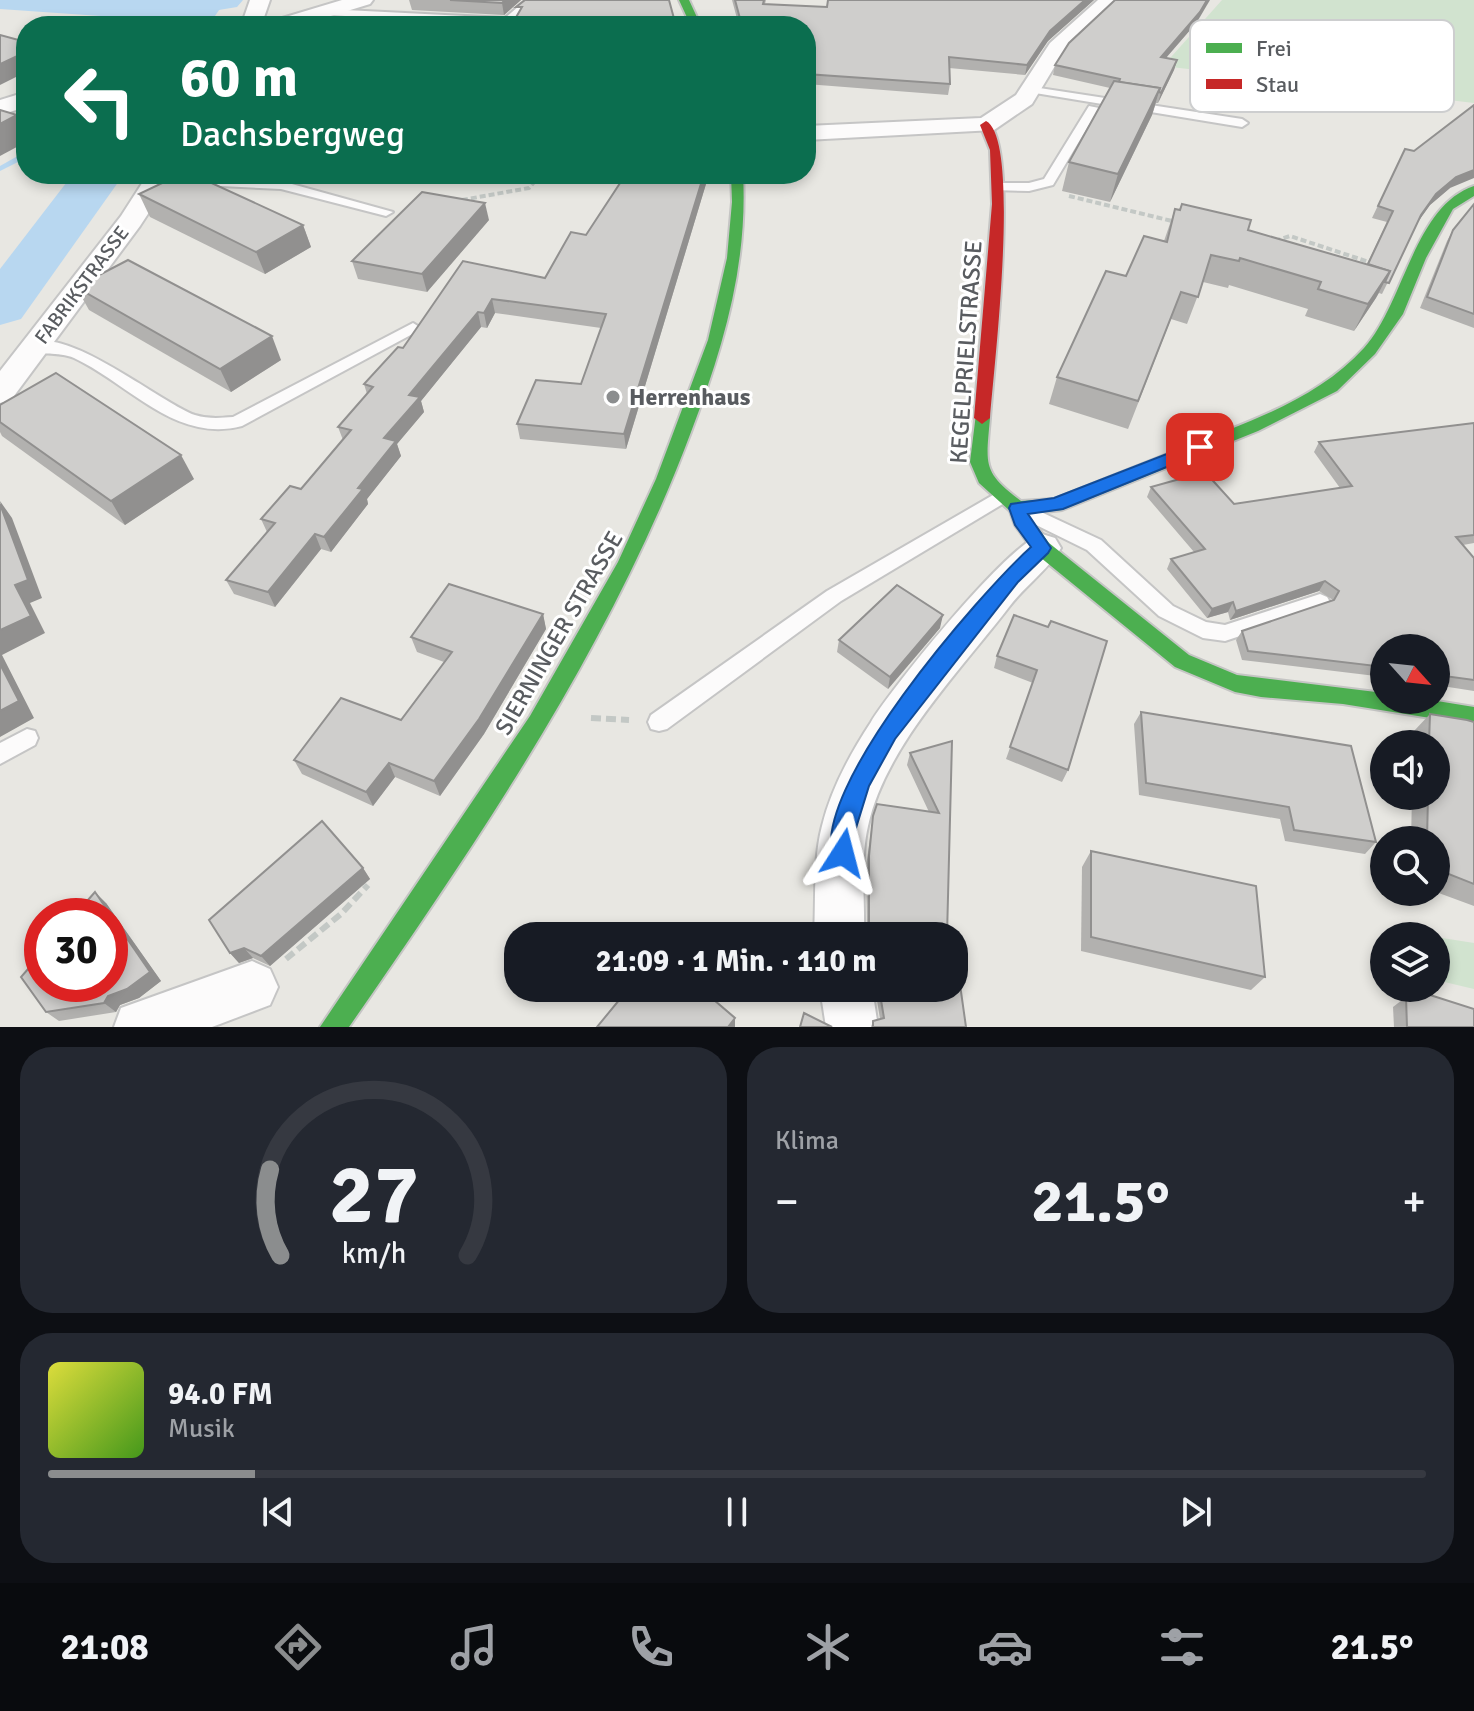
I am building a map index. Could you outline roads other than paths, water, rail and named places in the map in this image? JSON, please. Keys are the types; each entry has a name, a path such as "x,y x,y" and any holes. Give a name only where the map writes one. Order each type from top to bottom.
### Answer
{"street":[{"path":"311,16 363,0"},
{"path":"816,133 986,125 1009,115 1033,90 1058,46 1109,0"},
{"name":"KEGELPRIELSTRASSE","path":"986,125 996,150 998,187 978,466 984,483 1018,508"},
{"name":"FABRIKSTRASSE","path":"0,393 154,184"},
{"name":"SIERNINGER STRASSE","path":"333,1027 543,715 616,591 695,412 724,314 737,240 737,184"},
{"path":"1474,190 1448,207 1419,258 1396,314 1370,351 1331,387 1252,427 1056,505 1018,508 1021,520 1042,548 1151,639 1182,661 1212,675 1261,688 1343,695 1474,716"},
{"path":"840,922 844,828 859,783 888,732 1011,576 1042,548"},
{"path":"140,1027 252,987"},
{"path":"848,1002 852,1027"}],"lane":[{"path":"513,16 532,0"},
{"path":"325,12 406,16"},
{"path":"1033,90 1242,123"},
{"path":"998,187 1029,187 1049,182 1093,108"},
{"path":"267,184 386,212"},
{"path":"34,347 81,355 191,421 221,426 236,422 413,328"},
{"path":"659,722 834,596 1000,497"},
{"path":"1018,508 1094,545 1166,611 1203,630 1225,633 1320,602"},
{"path":"0,754 27,738"}],"water":[{"path":"0,0 243,0 237,7 182,16 101,16 0,9"}],"waterway":[{"path":"195,16 206,0"},
{"path":"0,169 16,160"},
{"path":"0,307 92,184"}],"place":[{"name":"Herrenhaus","path":"613,397"}]}
